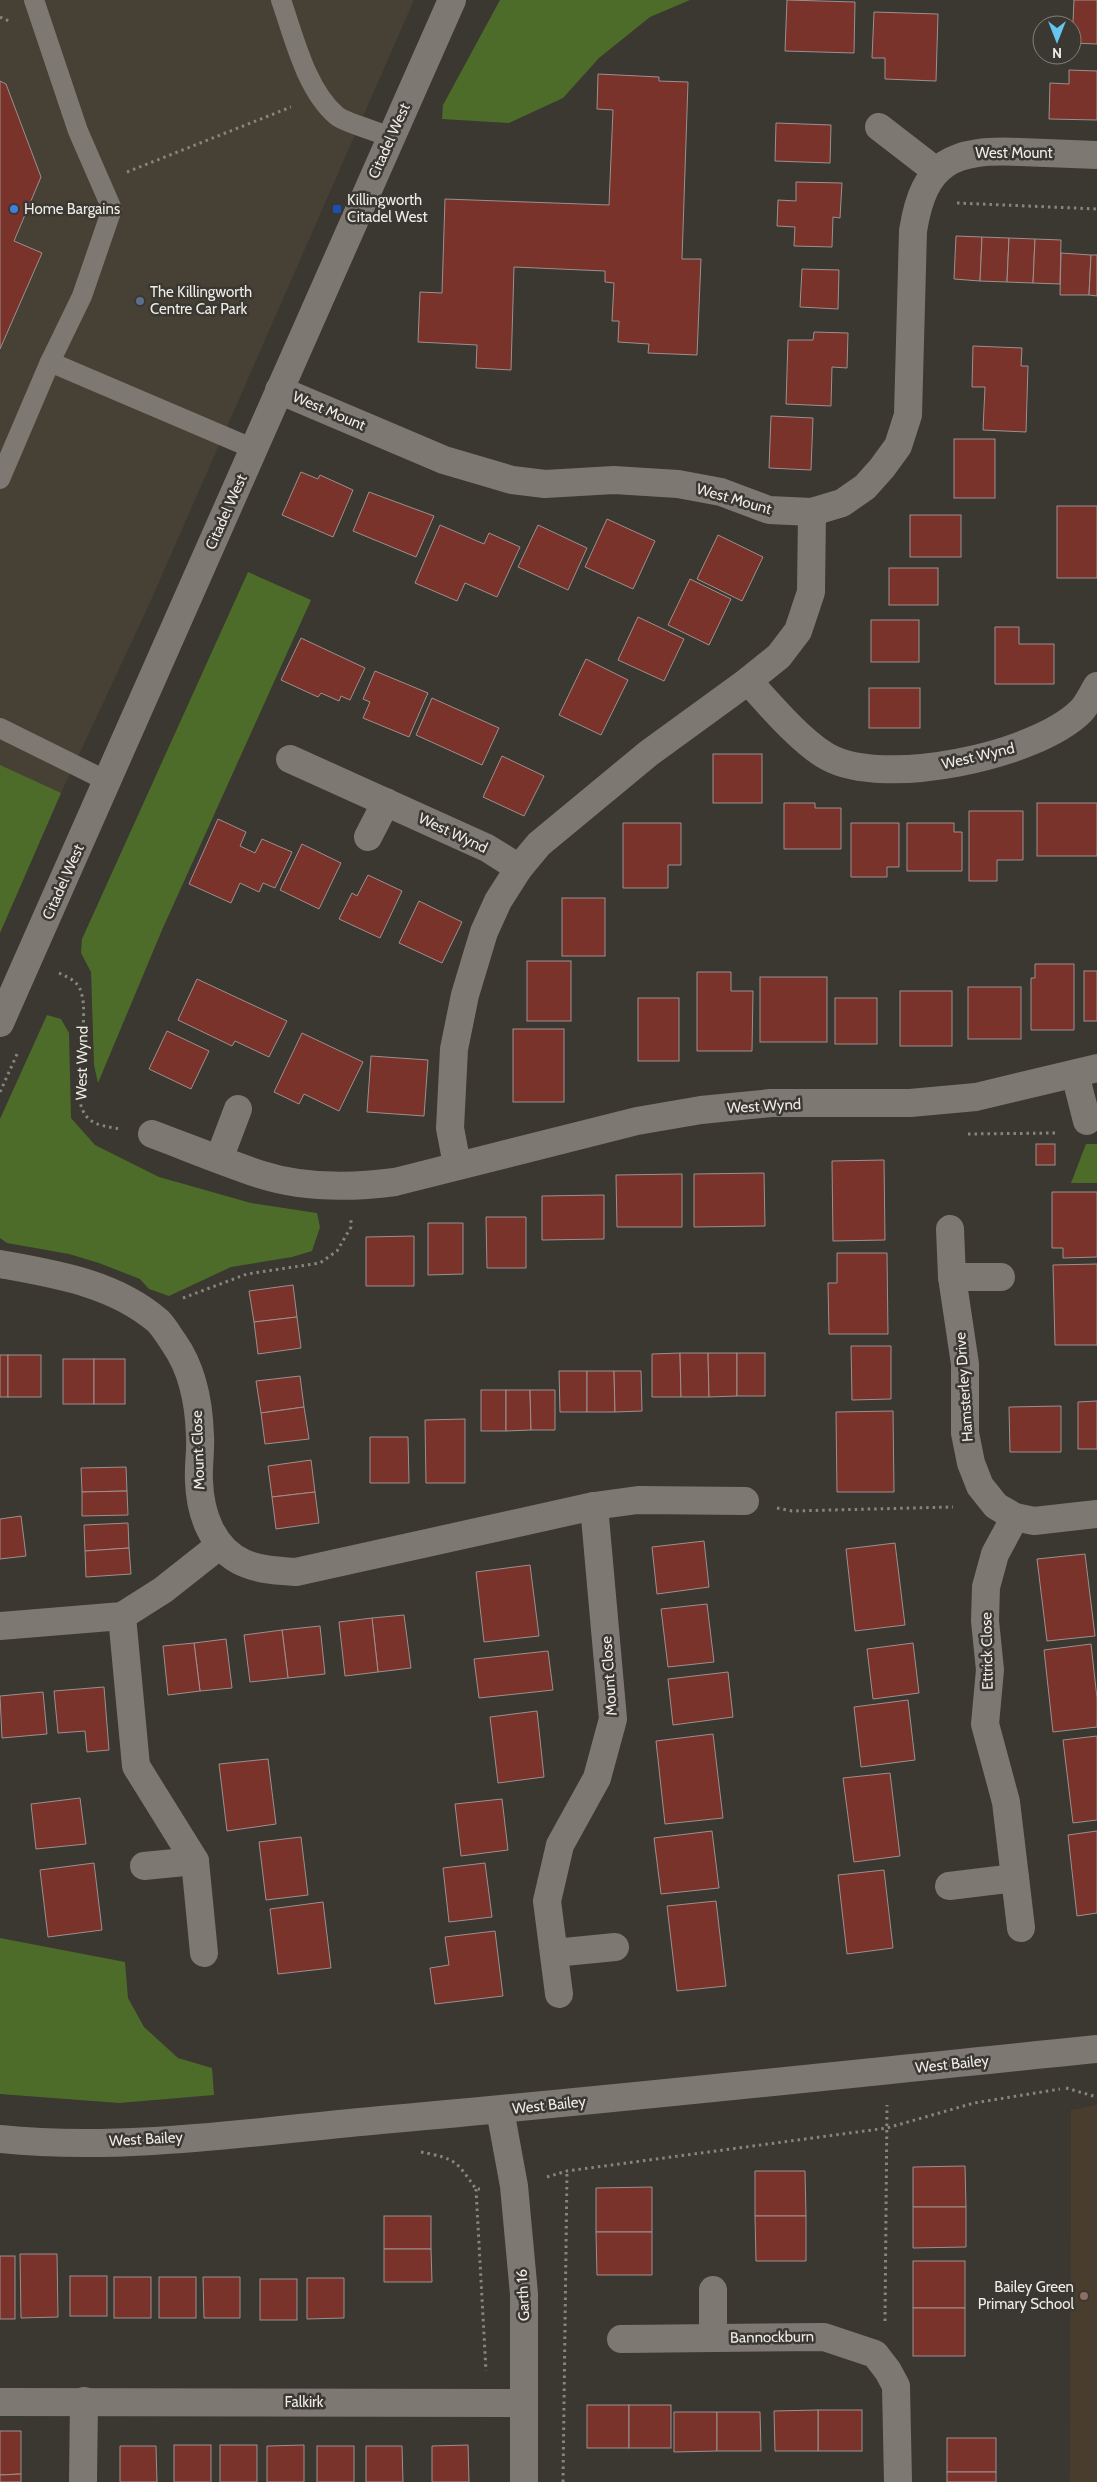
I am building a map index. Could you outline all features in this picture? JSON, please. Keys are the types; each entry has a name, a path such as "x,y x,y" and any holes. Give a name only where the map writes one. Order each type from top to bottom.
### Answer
{"street":[{"name":"Citadel West","path":"0,1023 452,0"},
{"path":"879,127 936,171"},
{"name":"West Mount","path":"279,390 444,460 512,480 545,484 614,480 678,484 721,492 769,510 812,512 842,503 865,487 898,446 908,415 913,231 919,202 936,171 964,154 987,150 1097,155"},
{"path":"457,1165 450,1128 454,1048 466,995 484,932 498,901 519,868 539,844 568,818 649,753 779,656 798,631 806,613 811,592 812,512"},
{"name":"West Wynd","path":"748,681 792,728 828,758 862,768 894,770 953,764 1017,748 1089,717 1097,686"},
{"name":"West Wynd","path":"290,759 487,848 519,868"},
{"path":"368,837 386,802"},
{"name":"West Wynd","path":"152,1134 260,1175 326,1186 351,1186 395,1182 637,1121 701,1110 771,1103 910,1103 976,1097 1086,1071 1087,1121"},
{"path":"219,1159 238,1109"},
{"name":"Hamsterley Drive","path":"950,1229 952,1277 965,1364 965,1433 971,1463 980,1486 1006,1511"},
{"name":"Mount Close","path":"0,1264 59,1274 100,1288 136,1305 160,1322 180,1352 192,1377 200,1437 198,1461 201,1507 209,1529 220,1545 243,1563 271,1570 296,1572 594,1506 638,1500 745,1501"},
{"path":"952,1277 1001,1277"},
{"name":"Mount Close","path":"559,1994 547,1901 560,1845 596,1778 613,1719 594,1506"},
{"path":"1006,1511 1034,1522 1097,1514"},
{"name":"Ettrick Close","path":"1006,1511 986,1587 985,1621 990,1670 985,1724 1006,1802 1021,1928"},
{"path":"0,1626 122,1616 162,1590 220,1545"},
{"path":"122,1616 136,1766 195,1861 204,1952"},
{"path":"144,1866 195,1861"},
{"path":"949,1886 1015,1878"},
{"path":"554,1953 615,1948"},
{"name":"West Bailey","path":"0,2139 93,2142 169,2139 500,2110 1097,2049"},
{"name":"Garth 16","path":"500,2110 514,2186 524,2294 524,2482"},
{"name":"Bannockburn","path":"713,2290 713,2338"},
{"name":"Bannockburn","path":"620,2339 824,2337 875,2354"},
{"path":"875,2354 896,2386 898,2482"},
{"path":"83,2482 84,2401"},
{"name":"Falkirk","path":"0,2402 524,2403"}],"lane":[{"path":"0,479 50,362 82,296 112,209 78,130 34,0"},
{"path":"281,0 310,82 320,96 338,117 391,137"},
{"path":"50,362 254,449"},
{"path":"0,728 107,781"}],"path":[{"path":"100,182 320,96"},
{"path":"919,202 1097,209"},
{"name":"West Wynd","path":"29,958 73,980 80,988 84,1002 79,1089 81,1107 88,1118 101,1125 152,1134"},
{"path":"960,1134 1060,1133"},
{"path":"160,1322 177,1301 247,1274 320,1263 337,1251 351,1227 351,1186"},
{"path":"745,1501 792,1511 1006,1511"},
{"path":"875,2354 884,2335 887,2070"},
{"path":"476,2189 514,2186 567,2171 887,2128 974,2104 1067,2088 1097,2097"},
{"path":"412,2152 442,2156 457,2162 476,2189 487,2403"},
{"path":"564,2482 567,2171"}],"shaded area":[{"name":"The Killingworth Centre Car Park","path":"0,0 414,0 148,607 61,793 0,933"},
{"name":"Bailey Green Primary School","path":"1097,2105 1097,2482 1070,2482 1071,2110"}],"green space":[{"path":"500,0 690,0 650,17 599,58 563,98 509,123 442,119 443,105"},
{"path":"248,572 311,600 162,930 98,1083 94,1065 91,972 81,953 82,939"},
{"path":"0,765 61,793 0,933"},
{"path":"47,1015 61,1019 69,1033 71,1118 95,1145 159,1177 251,1203 317,1213 320,1227 312,1251 292,1257 231,1267 169,1296 149,1289 140,1279 99,1263 69,1254 7,1243 0,1238 0,1119"},
{"path":"1086,1144 1097,1144 1097,1183 1071,1183"},
{"path":"0,1938 125,1962 128,1998 144,2027 178,2058 212,2068 214,2095 119,2103 0,2094"}],"building":[{"path":"787,0 855,2 854,53 785,51"},
{"path":"1074,0 1097,0 1097,44 1082,43 1082,15 1073,15"},
{"path":"874,12 938,14 936,81 885,79 885,58 872,58"},
{"path":"1069,70 1097,71 1097,120 1049,119 1050,83 1069,84"},
{"path":"598,74 659,77 659,81 688,82 682,259 701,259 697,355 648,353 649,344 618,342 619,321 612,321 614,283 605,282 605,271 514,267 511,370 476,368 477,345 418,342 420,292 442,293 445,199 609,205 613,110 597,109"},
{"name":"Home Bargains","path":"0,81 6,84 41,177 14,241 42,253 0,349"},
{"path":"776,123 831,125 830,163 775,161"},
{"path":"796,182 842,183 840,218 833,217 832,247 794,246 795,227 777,226 778,200 796,201"},
{"path":"956,236 982,237 980,281 954,279"},
{"path":"982,237 1009,238 1007,282 980,281"},
{"path":"1009,238 1035,239 1033,283 1007,282"},
{"path":"1035,239 1061,240 1060,284 1033,283"},
{"path":"1061,253 1091,255 1089,295 1060,295"},
{"path":"1091,255 1097,255 1097,296 1089,295"},
{"path":"802,269 839,270 838,309 800,307"},
{"path":"814,332 848,333 847,368 832,367 831,406 786,404 788,340 813,340"},
{"path":"973,346 1022,348 1021,366 1028,366 1026,432 983,430 985,387 972,387"},
{"path":"771,416 813,418 811,470 769,468"},
{"path":"954,439 995,439 995,498 954,498"},
{"path":"301,472 318,479 320,475 353,490 333,537 282,515"},
{"path":"369,492 434,516 416,557 353,531"},
{"path":"1057,506 1097,506 1097,578 1057,578"},
{"path":"910,515 961,515 961,557 910,557"},
{"path":"607,519 655,541 633,589 585,567"},
{"path":"440,525 484,544 489,533 520,547 497,597 465,583 457,601 415,583"},
{"path":"538,525 587,548 568,590 518,567"},
{"path":"718,535 763,557 742,601 697,579"},
{"path":"889,568 938,568 938,605 889,605"},
{"path":"690,579 731,599 709,645 668,625"},
{"path":"638,617 684,639 664,681 618,660"},
{"path":"871,620 919,620 919,662 871,662"},
{"path":"995,627 1019,627 1019,644 1054,644 1054,684 995,684"},
{"path":"301,638 365,668 350,700 341,696 339,701 321,693 318,697 281,680"},
{"path":"586,659 628,680 601,735 559,715"},
{"path":"375,671 428,693 409,737 363,718 370,702 363,699"},
{"path":"869,688 920,688 920,728 869,728"},
{"path":"432,698 499,728 482,765 416,735"},
{"path":"713,754 762,754 762,803 713,803"},
{"path":"502,756 544,776 524,816 483,797"},
{"path":"784,803 815,803 815,808 841,808 841,849 784,849"},
{"path":"1037,803 1097,803 1097,856 1037,856"},
{"path":"969,811 1023,811 1023,860 997,860 997,881 969,881"},
{"path":"218,819 246,832 240,846 255,853 262,839 292,852 275,888 263,883 259,892 240,883 231,903 189,884"},
{"path":"623,823 681,823 681,865 668,865 668,888 623,888"},
{"path":"851,823 899,823 899,867 887,867 887,877 851,877"},
{"path":"907,823 954,823 954,832 962,832 962,871 907,871"},
{"path":"302,844 341,863 319,909 280,890"},
{"path":"368,875 402,891 380,938 339,919 352,893 357,896"},
{"path":"562,898 605,898 605,956 562,956"},
{"path":"419,901 462,922 442,963 399,943"},
{"path":"527,961 571,961 571,1021 527,1021"},
{"path":"1035,964 1074,964 1074,1030 1031,1030 1031,978 1035,978"},
{"path":"1084,971 1097,971 1097,1021 1084,1021"},
{"path":"697,972 731,972 731,991 753,991 752,1051 697,1051"},
{"path":"760,977 827,977 827,1042 760,1042"},
{"path":"197,979 287,1021 269,1057 235,1041 232,1046 178,1020"},
{"path":"968,987 1021,987 1021,1039 968,1039"},
{"path":"900,991 952,991 952,1046 900,1046"},
{"path":"638,998 679,998 679,1061 638,1061"},
{"path":"835,998 877,998 877,1044 835,1044"},
{"path":"513,1029 564,1029 564,1102 513,1102"},
{"path":"167,1031 209,1051 191,1089 149,1069"},
{"path":"302,1033 363,1062 339,1111 304,1094 299,1104 274,1092"},
{"path":"371,1056 428,1060 424,1116 367,1112"},
{"path":"1036,1144 1055,1144 1055,1165 1036,1165"},
{"path":"884,1160 885,1240 833,1241 832,1161"},
{"path":"764,1173 765,1226 694,1227 694,1174"},
{"path":"682,1174 682,1227 617,1227 616,1175"},
{"path":"1052,1192 1097,1192 1097,1257 1063,1258 1063,1248 1052,1248"},
{"path":"604,1195 604,1239 542,1240 542,1196"},
{"path":"486,1217 526,1217 526,1268 487,1268"},
{"path":"428,1223 463,1223 463,1274 428,1275"},
{"path":"414,1236 414,1286 366,1286 366,1237"},
{"path":"837,1253 887,1253 888,1334 829,1334 828,1283 837,1283"},
{"path":"1097,1264 1097,1345 1055,1345 1053,1265"},
{"path":"293,1285 297,1317 254,1322 249,1291"},
{"path":"297,1317 301,1348 258,1354 254,1322"},
{"path":"851,1346 891,1346 891,1399 852,1400"},
{"path":"680,1353 681,1397 652,1397 652,1354"},
{"path":"680,1353 708,1353 709,1397 681,1397"},
{"path":"708,1353 737,1353 737,1396 709,1397"},
{"path":"737,1353 765,1353 765,1396 737,1396"},
{"path":"0,1355 8,1355 8,1397 0,1397"},
{"path":"8,1355 41,1355 41,1397 8,1397"},
{"path":"63,1359 94,1359 94,1404 63,1404"},
{"path":"94,1359 125,1359 125,1404 94,1404"},
{"path":"559,1371 587,1371 587,1412 560,1412"},
{"path":"587,1371 614,1371 615,1412 587,1412"},
{"path":"614,1371 641,1371 642,1411 615,1412"},
{"path":"300,1376 304,1407 261,1413 256,1381"},
{"path":"481,1390 506,1390 506,1431 481,1431"},
{"path":"506,1390 530,1390 531,1430 506,1431"},
{"path":"530,1390 555,1390 555,1430 531,1430"},
{"path":"1097,1401 1097,1449 1078,1449 1078,1402"},
{"path":"1061,1406 1061,1452 1010,1452 1009,1407"},
{"path":"304,1407 309,1439 265,1444 261,1413"},
{"path":"893,1411 894,1492 837,1492 836,1412"},
{"path":"465,1419 465,1483 426,1483 425,1420"},
{"path":"370,1437 408,1437 409,1483 370,1483"},
{"path":"311,1460 315,1492 272,1497 268,1466"},
{"path":"126,1467 127,1491 82,1492 81,1468"},
{"path":"127,1491 128,1515 82,1516 82,1492"},
{"path":"315,1492 319,1523 276,1529 272,1497"},
{"path":"21,1516 26,1556 0,1559 0,1519"},
{"path":"128,1523 129,1548 85,1551 84,1525"},
{"path":"704,1541 709,1587 657,1594 652,1547"},
{"path":"895,1543 905,1625 855,1631 846,1549"},
{"path":"129,1548 131,1574 86,1577 85,1551"},
{"path":"1085,1554 1095,1636 1047,1641 1037,1559"},
{"path":"530,1565 539,1636 484,1642 476,1572"},
{"path":"707,1604 714,1662 668,1667 661,1609"},
{"path":"404,1615 411,1668 378,1672 372,1618"},
{"path":"372,1618 378,1672 345,1676 339,1622"},
{"path":"320,1626 325,1674 288,1678 282,1630"},
{"path":"282,1630 288,1678 250,1682 244,1635"},
{"path":"226,1639 232,1688 200,1691 194,1643"},
{"path":"194,1643 200,1691 168,1695 163,1646"},
{"path":"913,1643 919,1693 873,1699 867,1649"},
{"path":"1091,1644 1097,1698 1097,1727 1053,1732 1044,1650"},
{"path":"548,1651 553,1690 479,1698 474,1659"},
{"path":"728,1672 733,1717 673,1725 668,1679"},
{"path":"104,1687 109,1750 87,1752 85,1731 58,1733 54,1691"},
{"path":"43,1692 47,1734 2,1738 0,1696"},
{"path":"908,1700 915,1760 861,1767 854,1707"},
{"path":"537,1711 544,1777 498,1783 490,1717"},
{"path":"713,1734 723,1818 665,1824 656,1741"},
{"path":"1097,1736 1097,1820 1073,1823 1063,1740"},
{"path":"268,1759 276,1824 227,1831 219,1764"},
{"path":"890,1773 900,1856 854,1862 843,1778"},
{"path":"80,1798 86,1844 36,1849 31,1804"},
{"path":"502,1799 508,1850 461,1856 455,1804"},
{"path":"712,1831 719,1888 661,1894 654,1838"},
{"path":"1097,1831 1097,1913 1077,1916 1068,1835"},
{"path":"301,1837 308,1895 266,1900 259,1842"},
{"path":"94,1863 102,1930 48,1937 40,1870"},
{"path":"485,1863 492,1917 449,1922 443,1868"},
{"path":"884,1870 893,1948 847,1954 838,1875"},
{"path":"716,1901 726,1986 677,1991 667,1906"},
{"path":"323,1902 331,1968 278,1974 270,1909"},
{"path":"495,1931 503,1996 435,2004 430,1968 449,1965 445,1937"},
{"path":"965,2166 966,2207 913,2207 913,2167"},
{"path":"755,2171 805,2171 806,2216 755,2216"},
{"path":"652,2187 652,2232 596,2232 596,2188"},
{"path":"913,2207 966,2207 966,2247 913,2248"},
{"path":"384,2216 431,2216 431,2249 384,2249"},
{"path":"755,2216 806,2216 806,2261 756,2261"},
{"path":"596,2232 652,2232 652,2275 597,2275"},
{"path":"384,2249 431,2249 432,2282 384,2282"},
{"path":"20,2254 57,2254 58,2317 21,2318"},
{"path":"0,2256 15,2256 15,2319 0,2319"},
{"path":"913,2261 965,2261 965,2308 913,2308"},
{"path":"70,2276 107,2276 107,2316 70,2316"},
{"path":"114,2277 151,2277 151,2318 114,2318"},
{"path":"159,2277 196,2277 196,2318 159,2318"},
{"path":"203,2277 240,2277 240,2318 204,2318"},
{"path":"307,2278 344,2278 344,2318 307,2319"},
{"path":"260,2279 297,2279 297,2320 260,2320"},
{"path":"913,2308 965,2308 965,2356 913,2356"},
{"path":"587,2405 629,2405 629,2448 587,2448"},
{"path":"629,2405 671,2405 671,2448 629,2448"},
{"path":"818,2410 862,2410 862,2451 818,2451"},
{"path":"818,2410 818,2451 775,2451 774,2411"},
{"path":"674,2412 717,2412 717,2451 674,2452"},
{"path":"717,2412 760,2412 761,2451 717,2451"},
{"path":"0,2431 21,2431 21,2474 0,2475"},
{"path":"947,2438 996,2438 996,2472 947,2472"},
{"path":"174,2445 211,2445 211,2482 174,2482"},
{"path":"220,2445 257,2445 257,2482 220,2482"},
{"path":"304,2445 304,2482 267,2482 267,2446"},
{"path":"468,2445 469,2482 432,2482 432,2446"},
{"path":"120,2446 156,2446 157,2482 120,2482"},
{"path":"317,2446 354,2446 354,2482 317,2482"},
{"path":"366,2446 402,2446 403,2482 366,2482"},
{"path":"947,2472 996,2472 996,2482 947,2482"},
{"path":"21,2474 21,2482 0,2482 0,2475"}],"place":[{"name":"Home Bargains","path":"14,209"},
{"name":"Killingworth Citadel West","path":"337,209"},
{"name":"The Killingworth Centre Car Park","path":"140,301"},
{"name":"Bailey Green Primary School","path":"1084,2296"}]}
